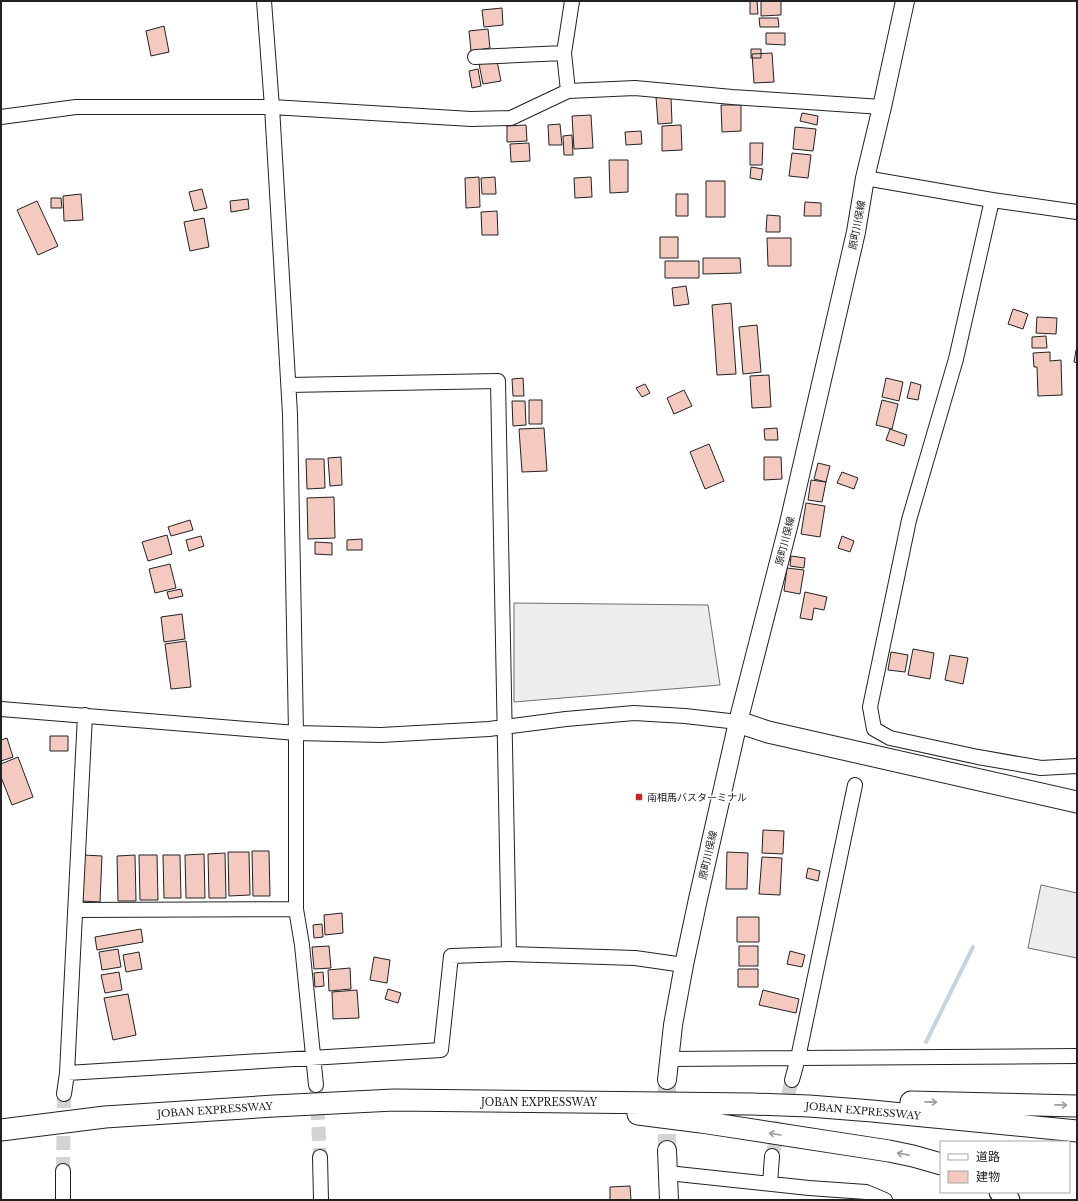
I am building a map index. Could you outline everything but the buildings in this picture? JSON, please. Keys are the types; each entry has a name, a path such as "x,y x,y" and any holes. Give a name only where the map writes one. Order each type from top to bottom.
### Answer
{"highway":[{"path":"738,722 771,722 1077,790"},
{"path":"738,722 768,732 1077,802"},
{"path":"394,1100 454,1108 552,1109 650,1115 889,1151 940,1164"},
{"name":"JOBAN EXPRESSWAY","path":"1,1130 105,1117 394,1100 809,1106 1077,1132"},
{"path":"752,1104 861,1100 1077,1106"},
{"path":"1001,1193 1009,1200"}],"main road":[{"name":"原町川俣線","path":"667,1080 673,1025 684,965 738,722 791,515 856,232 865,178 905,1"},
{"path":"668,1150 669,1200"}],"street":[{"path":"264,1 289,385 296,733 296,909 302,945 316,1085"},
{"path":"568,91 564,53 572,1"},
{"path":"475,57 564,53"},
{"path":"1,118 76,107 272,107 471,119 511,118 568,91 636,88 732,97 882,107"},
{"path":"865,178 992,200 1077,212"},
{"path":"992,200 956,359 909,520 870,707 874,728 890,738 1041,768 1077,766"},
{"path":"289,385 498,381 509,954"},
{"path":"1,709 296,733 381,735 489,729 566,719 634,713 685,716 738,722"},
{"path":"64,1094 67,1073 85,715"},
{"path":"792,1080 798,1058 855,785"},
{"path":"75,910 296,909"},
{"path":"67,1073 441,1050 451,956 509,954 634,958 684,965"},
{"path":"669,1059 1077,1056"},
{"path":"770,1184 772,1156"},
{"path":"320,1157 321,1200"},
{"path":"63,1171 63,1200"},
{"path":"668,1173 770,1184 866,1192 885,1200"}],"shaded area":[{"path":"514,603 708,605 720,685 514,702"},
{"path":"1041,885 1077,893 1077,958 1028,948"}],"waterway":[{"path":"926,1042 973,947"}],"tunnel":[{"path":"667,1080 667,1150"},
{"path":"772,1156 792,1080"},
{"path":"316,1085 320,1157"},
{"path":"63,1171 64,1094"}],"place":[{"name":"南相馬バスターミナル","path":"639,797"}]}
